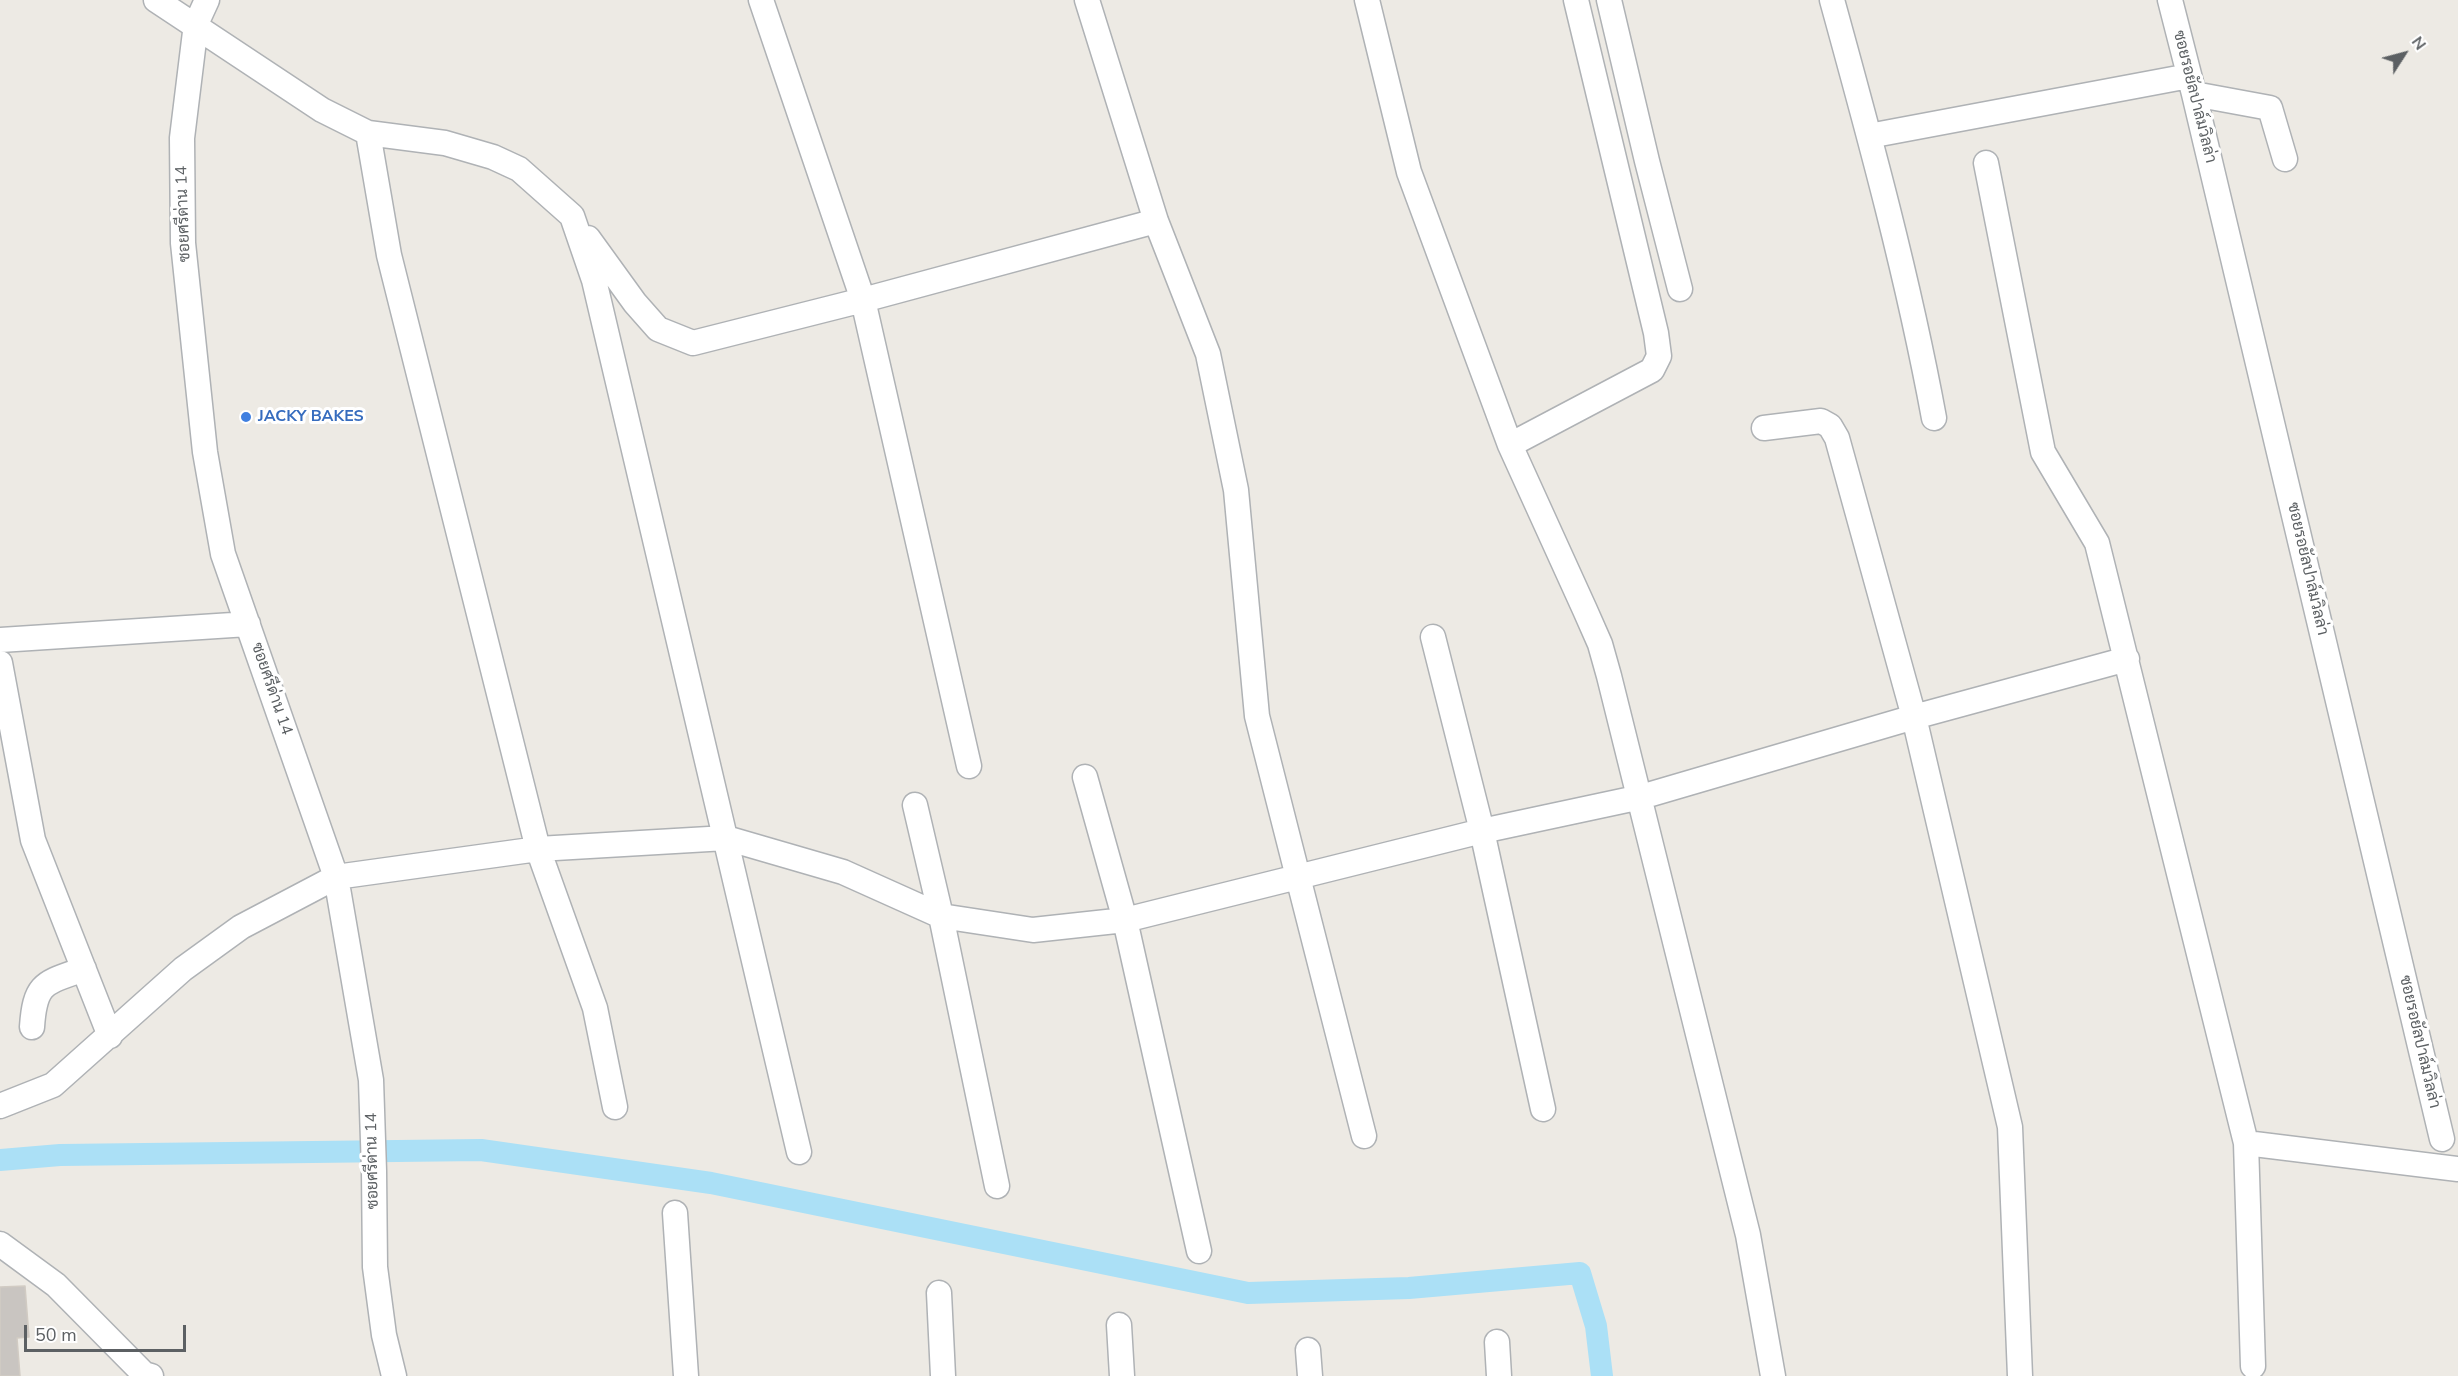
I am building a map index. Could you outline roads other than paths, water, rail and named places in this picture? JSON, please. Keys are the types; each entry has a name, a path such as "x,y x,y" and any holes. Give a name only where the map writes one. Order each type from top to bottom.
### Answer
{"street":[{"path":"156,0 196,24 322,110 368,133 445,143 493,157 519,169 572,216 635,303 658,329 693,343 1156,221"},
{"name":"ซอยศรีด่าน 14","path":"207,0 196,24 182,138 183,243 205,452 223,554 336,877 371,1080 375,1267 384,1335 393,1376"},
{"path":"761,0 863,300 969,766"},
{"path":"1087,0 1156,221 1208,354 1236,489 1257,716 1296,877 1364,1136"},
{"path":"1368,0 1409,172 1510,445 1600,644 1641,797 1749,1235 1773,1376"},
{"path":"1510,445 1652,370 1659,356 1576,0"},
{"path":"1610,0 1647,161 1680,289"},
{"path":"1832,0 1869,136 1921,346 1934,418"},
{"name":"ซอยรอยัลปาล์มวิลล่า","path":"2170,0 2442,1139"},
{"path":"1869,136 2192,85 2270,108 2285,159"},
{"path":"368,133 389,255 538,849 595,1008 615,1107"},
{"path":"1986,163 2043,453 2097,543 2246,1143 2253,1366"},
{"path":"572,216 594,280 799,1152"},
{"path":"1764,428 1821,421 1830,426 1837,438 1914,717 2010,1127 2020,1376"},
{"path":"0,640 248,624"},
{"path":"1433,637 1482,831 1543,1109"},
{"path":"0,1106 54,1085 183,969 241,927 336,877 538,849 726,838 843,872 942,916 1033,930 1125,920 1482,831 1641,797 1914,717 2127,659"},
{"path":"0,663 33,840 110,1036"},
{"path":"1085,777 1125,920 1199,1251"},
{"path":"915,805 942,916 997,1186"},
{"path":"32,1027 33,1006 37,993 45,985 84,969"},
{"path":"2246,1143 2458,1169"},
{"path":"675,1213 686,1376"},
{"path":"0,1244 56,1284 147,1375"},
{"path":"939,1293 943,1376"},
{"path":"1119,1325 1122,1376"},
{"path":"1497,1342 1499,1376"},
{"path":"1308,1350 1310,1376"}],"waterway":[{"path":"0,1160 60,1155 481,1150 711,1183 1248,1293 1409,1288 1580,1273 1596,1326 1602,1376"}],"place":[{"name":"JACKY BAKES","path":"246,417"}]}
